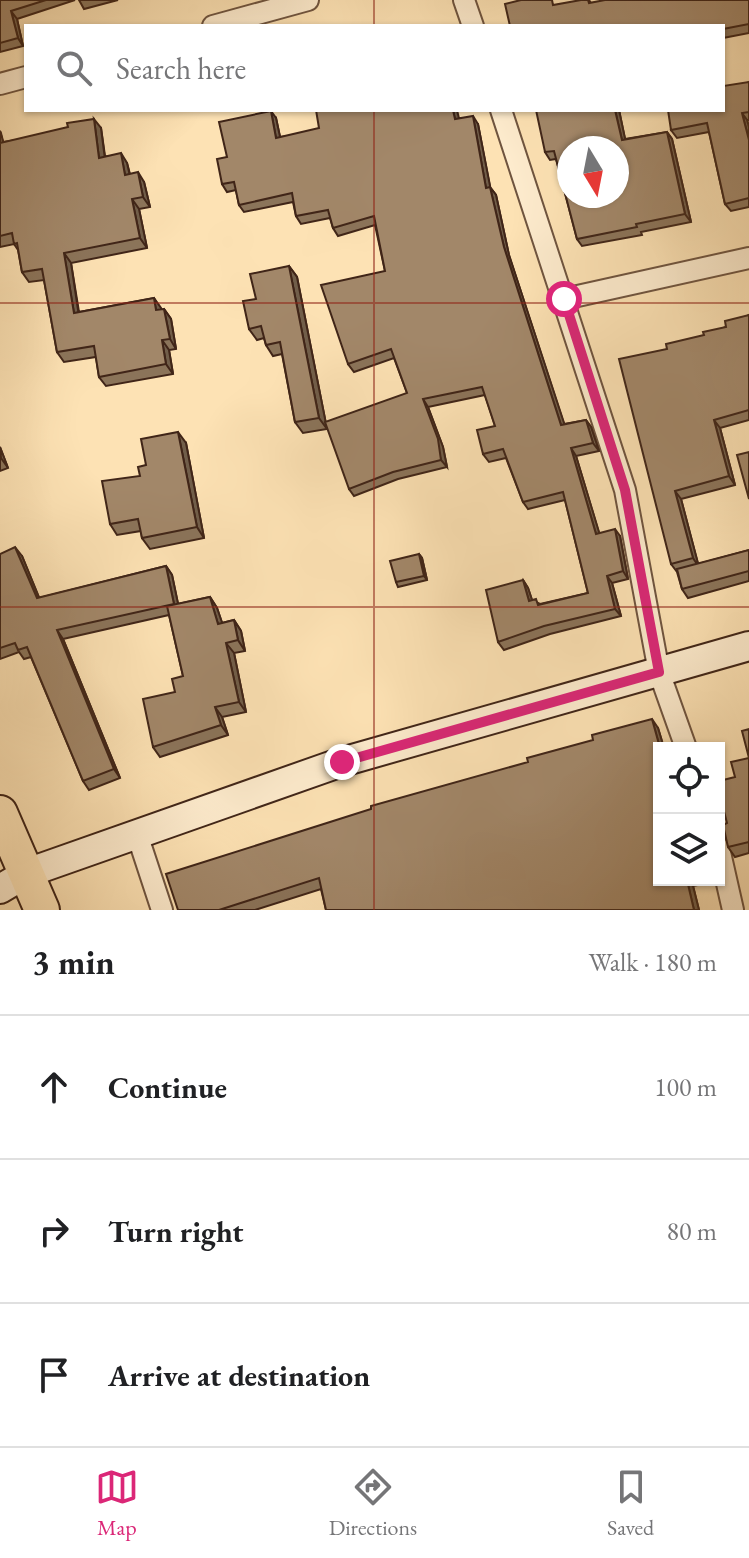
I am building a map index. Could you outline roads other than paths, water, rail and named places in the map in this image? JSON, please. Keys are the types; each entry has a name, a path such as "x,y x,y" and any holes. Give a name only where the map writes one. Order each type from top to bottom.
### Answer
{"highway":[{"path":"0,813 14,881 42,910"}],"main road":[{"path":"14,881 342,762 749,646"}],"street":[{"path":"220,24 308,0"},
{"path":"464,0 472,24"},
{"path":"0,84 24,78"},
{"path":"502,112 625,490 659,672 684,742"},
{"path":"564,299 749,258"},
{"path":"137,834 162,910"},
{"path":"725,875 733,910"}]}
